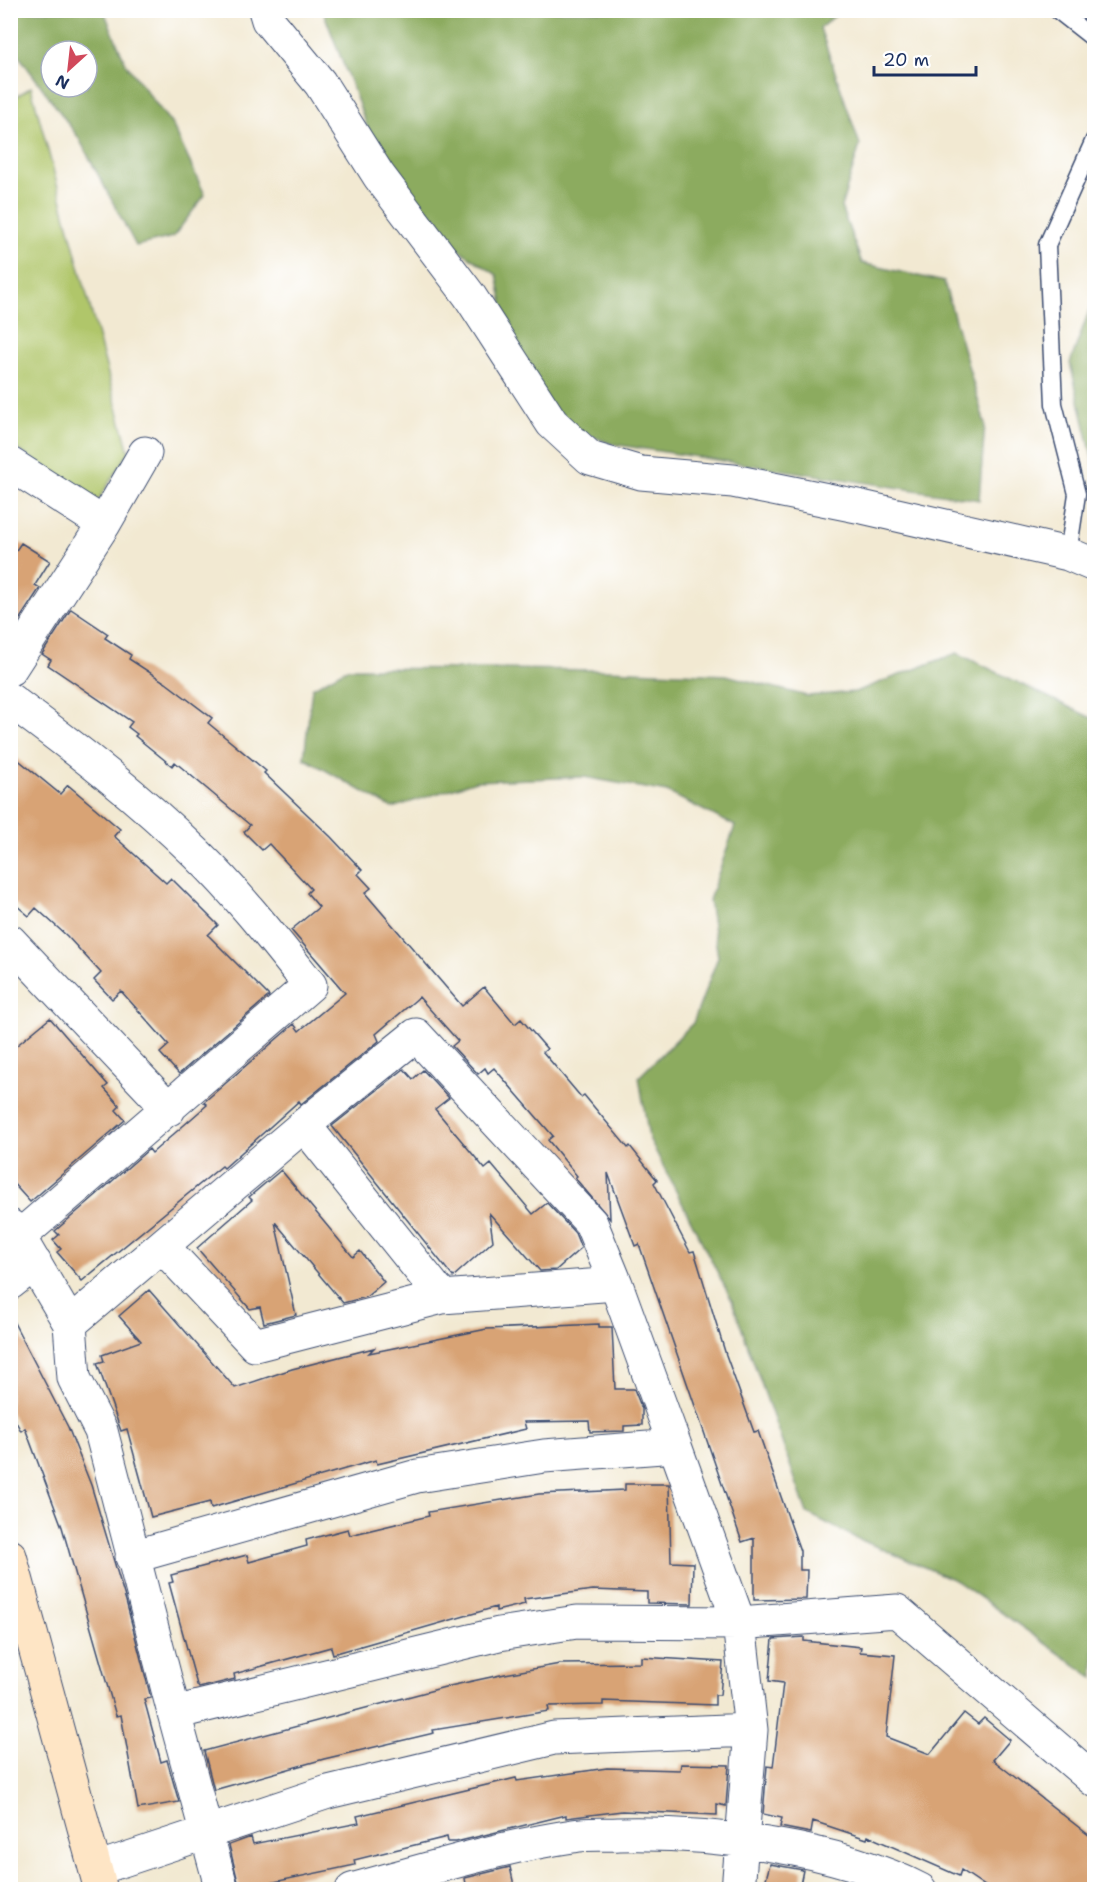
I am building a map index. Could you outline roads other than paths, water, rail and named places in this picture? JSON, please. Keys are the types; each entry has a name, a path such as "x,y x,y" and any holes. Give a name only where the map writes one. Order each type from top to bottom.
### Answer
{"street":[{"path":"265,10 267,20 320,83 379,176 469,295 552,423 590,458 640,474 734,481 862,507 1081,559"},
{"path":"10,669 104,524 146,453"},
{"path":"10,464 104,524"},
{"path":"10,699 130,793 198,855 267,930 310,985 239,1044 19,1252 70,1324 74,1378 101,1431 132,1557 222,1890"},
{"path":"10,941 169,1109"},
{"path":"70,1324 304,1125 416,1035 591,1223 616,1284 739,1623 751,1730 744,1842 738,1890"},
{"path":"304,1125 442,1297"},
{"path":"162,1246 255,1345 442,1297 616,1284"},
{"path":"132,1557 417,1476 544,1456 675,1446"},
{"path":"10,1556 98,1880 205,1833 328,1792 554,1738 751,1730"},
{"path":"174,1713 499,1634 577,1622 739,1623 897,1611 1095,1780"},
{"path":"352,1890 491,1853 575,1835 654,1833 744,1842 831,1857 904,1881 920,1890"}],"lane":[{"path":"1057,10 1095,39"},
{"path":"1081,559 1077,494 1054,404 1047,245 1095,140"}]}
